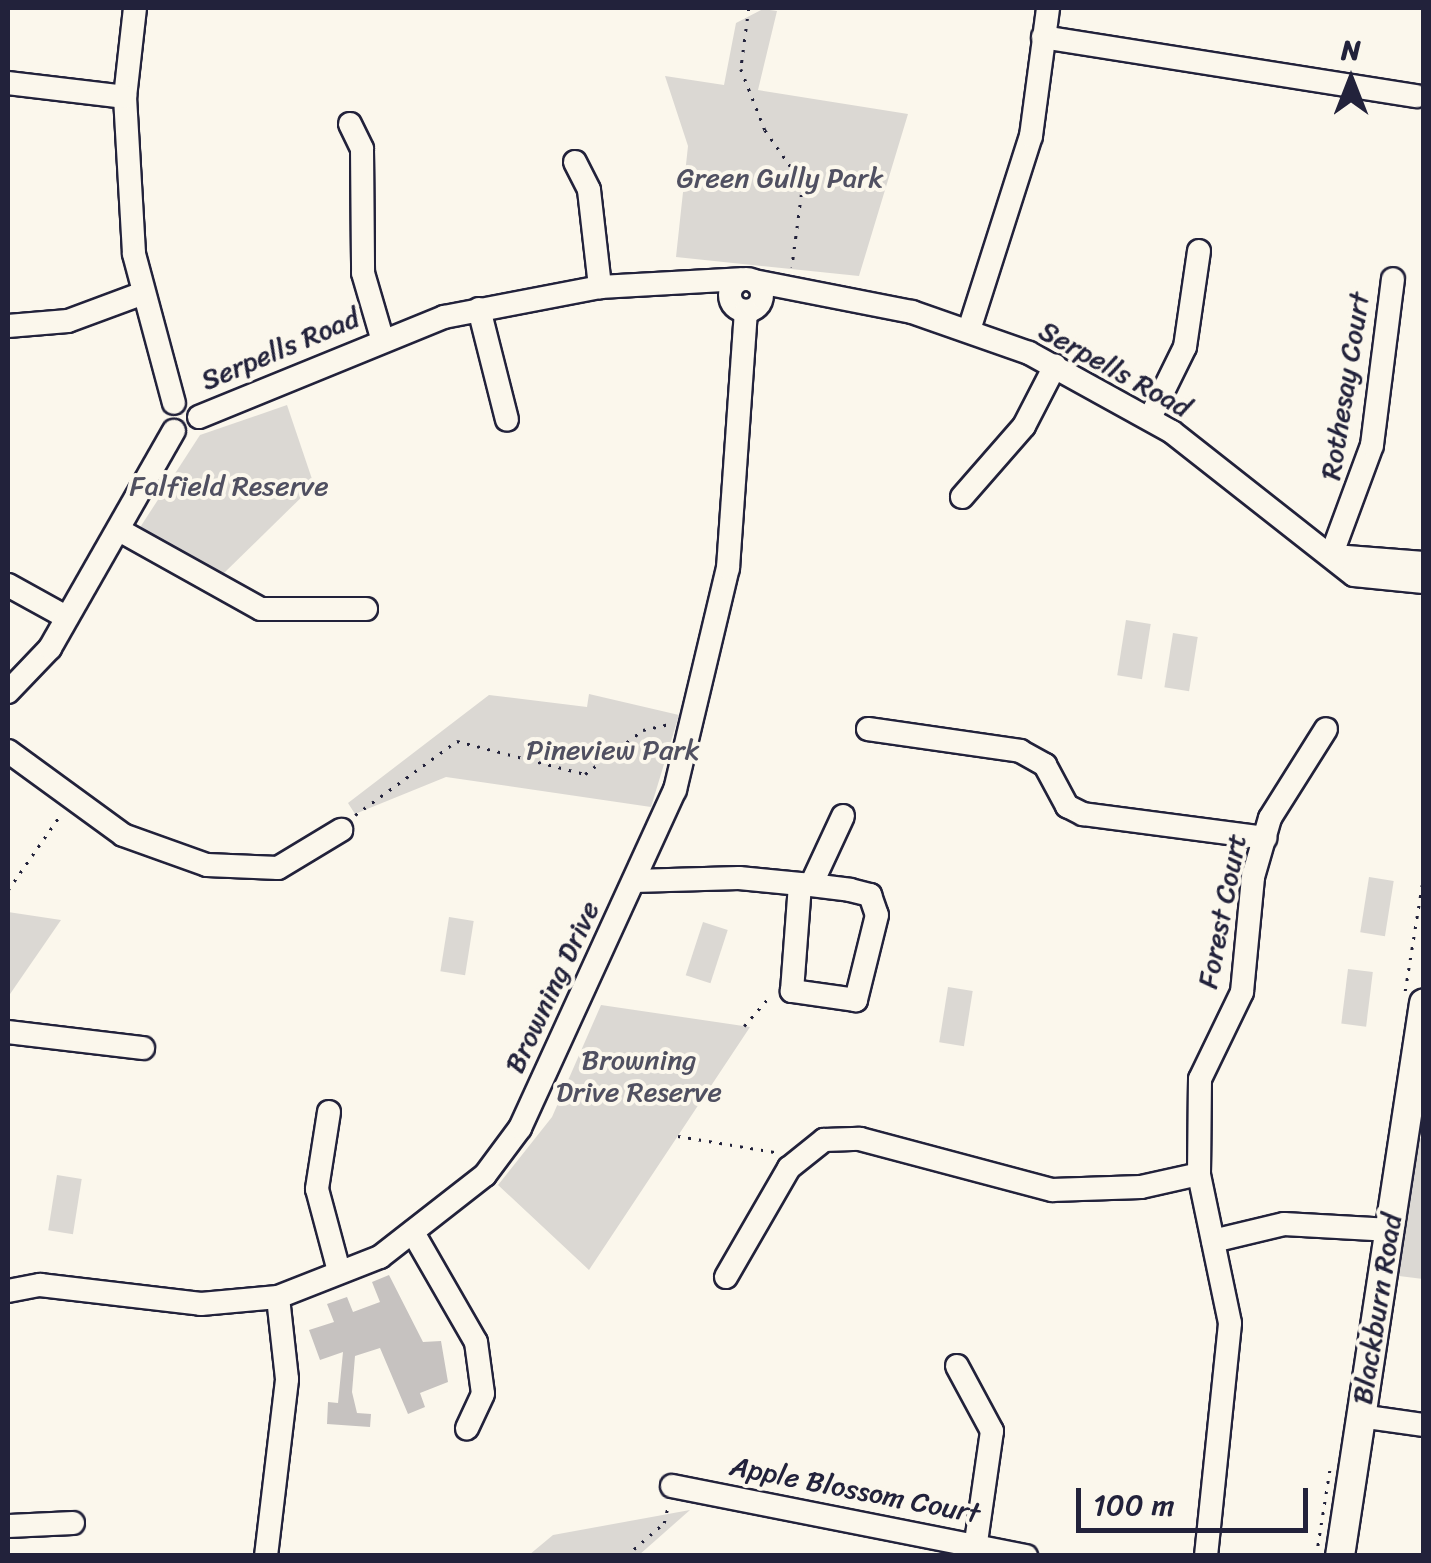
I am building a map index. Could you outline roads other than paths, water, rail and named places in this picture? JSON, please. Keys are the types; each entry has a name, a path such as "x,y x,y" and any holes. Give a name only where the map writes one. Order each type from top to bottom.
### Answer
{"main road":[{"name":"Blackburn Road","path":"1340,1556 1424,1003"}],"street":[{"path":"135,8 124,97 141,294 174,402 166,417 174,431"},
{"path":"962,327 994,255 1031,136 1048,8"},
{"path":"1043,37 1416,96"},
{"path":"8,82 124,97"},
{"path":"350,124 362,149 362,273 382,338"},
{"path":"575,162 589,190 600,287"},
{"path":"1150,418 1186,347 1199,251"},
{"name":"Rothesay Court","path":"1330,556 1372,445 1393,279"},
{"name":"Serpells Road","path":"199,417 382,338 479,309 600,287 679,283 747,293 838,296"},
{"name":"Serpells Road","path":"747,293 789,284 962,327 1055,366 1150,418 1358,577 1395,583 1424,600"},
{"name":"Browning Drive","path":"8,1291 40,1284 201,1304 278,1297 415,1236 485,1175 520,1128 676,790 728,568 747,293"},
{"path":"8,326 68,321 141,294"},
{"path":"479,309 508,420"},
{"path":"962,497 1024,426 1055,366"},
{"path":"174,402 191,403 199,417 190,431 174,431"},
{"path":"8,692 66,617 174,431"},
{"path":"119,530 261,608 366,608"},
{"name":"Serpells Road","path":"1330,556 1422,567"},
{"name":"Serpells Road","path":"1395,583 1422,567"},
{"path":"8,585 66,617"},
{"path":"868,729 1020,751 1045,766 1067,806 1083,814 1265,838"},
{"name":"Forest Court","path":"1206,1556 1230,1323 1199,1174 1200,1079 1242,992 1242,943 1265,838 1326,729"},
{"path":"8,752 74,805 166,852 245,872 312,854 341,830"},
{"path":"634,880 806,885 876,902 864,993 847,1004 799,996 788,982 806,885 843,816"},
{"path":"8,1032 143,1048"},
{"path":"329,1112 317,1189 340,1271"},
{"path":"726,1277 799,1156 824,1140 860,1139 1052,1190 1141,1187 1199,1174"},
{"path":"1213,1241 1284,1224 1391,1230"},
{"path":"415,1236 476,1342 483,1394 467,1428"},
{"path":"266,1556 287,1379 278,1297"},
{"path":"957,1366 992,1431 976,1542"},
{"path":"1360,1416 1424,1425"},
{"name":"Apple Blossom Court","path":"672,1486 976,1542 1026,1556"},
{"path":"8,1526 74,1524"}],"park label":[{"name":"Green Gully Park","path":"780,178"},
{"name":"Falfield Reserve","path":"229,486"},
{"name":"Pineview Park","path":"613,750"},
{"name":"Browning Drive Reserve","path":"639,1076"}]}
